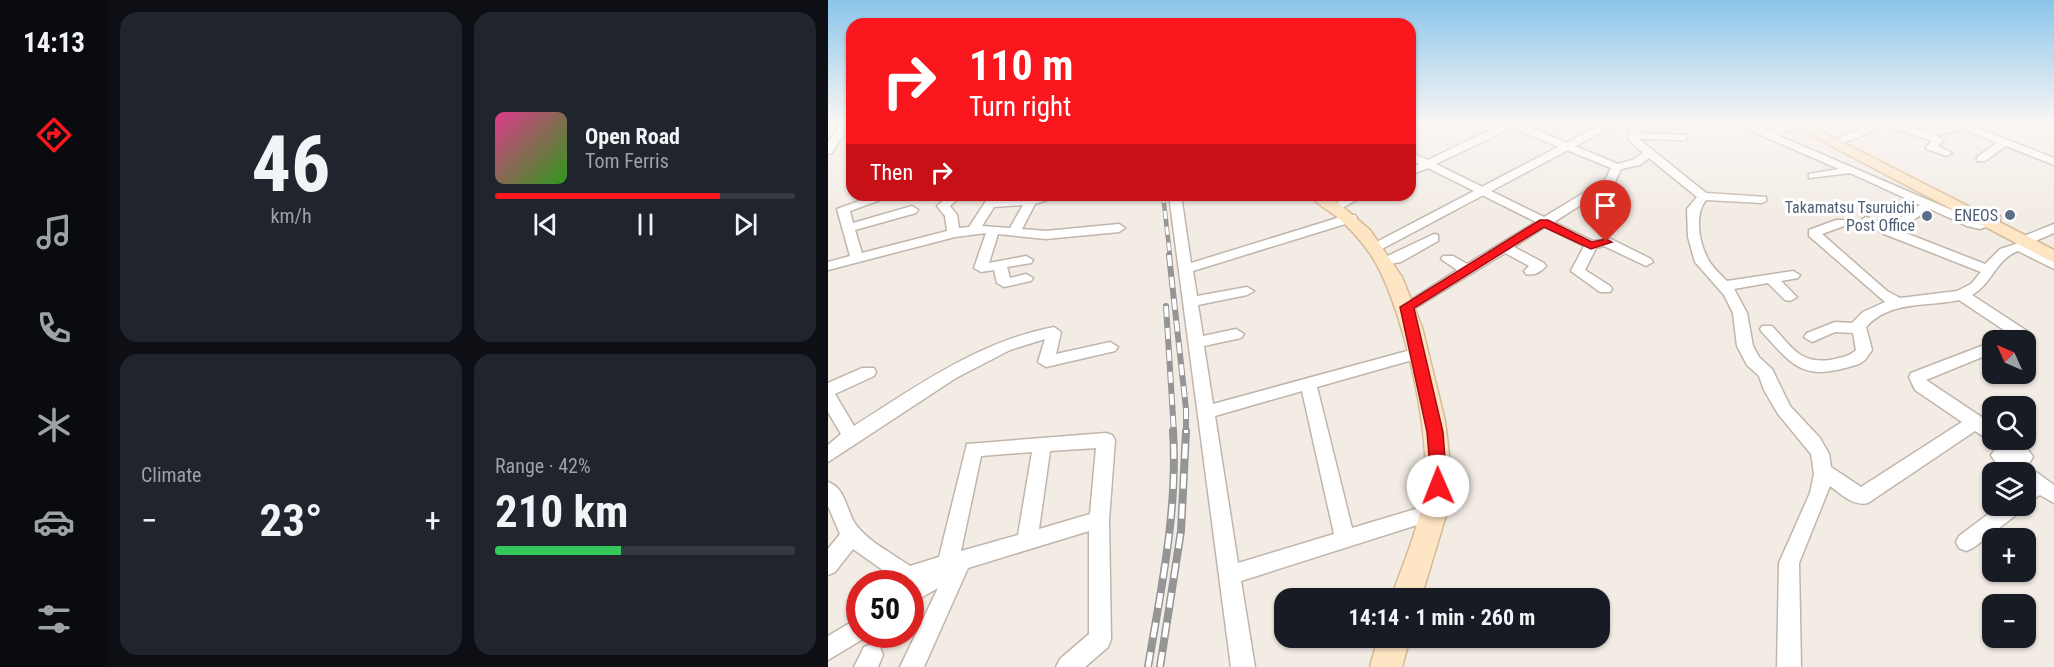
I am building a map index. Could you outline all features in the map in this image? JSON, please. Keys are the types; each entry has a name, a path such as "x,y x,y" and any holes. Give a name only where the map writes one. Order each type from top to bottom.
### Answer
{"main road":[{"path":"1860,154 1992,221"},
{"path":"1866,154 1992,221 2054,257"},
{"path":"1335,206 1380,254 1407,307 1438,455 1438,486 1409,588"},
{"path":"2025,242 2054,249"},
{"path":"1386,667 1391,648"}],"street":[{"path":"1416,169 1447,154"},
{"path":"1380,254 1483,191 1554,154"},
{"path":"1585,154 1617,167 1636,164 1648,154"},
{"path":"1650,154 1703,196 1762,199"},
{"path":"1815,154 1971,223 1980,225 1992,221"},
{"path":"1981,159 1988,154"},
{"path":"2033,154 2054,162"},
{"path":"1416,158 1591,245 1606,242 1646,262"},
{"path":"1407,307 1610,182 1617,167"},
{"path":"1813,176 1851,170"},
{"path":"1703,196 1693,209 1694,237 1702,262 1724,286 1740,313 1745,346 1753,361 1766,374 1784,410 1814,443 1820,454 1822,471 1820,493 1789,563 1789,667"},
{"path":"857,258 843,209 869,201"},
{"path":"949,201 944,206 951,215 954,233"},
{"path":"973,230 990,204 1036,201 1014,232"},
{"path":"1176,201 1243,667"},
{"path":"1888,231 1928,205"},
{"path":"1186,269 1335,206"},
{"path":"849,228 912,210"},
{"path":"1866,221 1990,271"},
{"path":"1840,223 1813,232 1882,294 1896,303"},
{"path":"828,266 973,230 1046,235 1119,228"},
{"path":"1767,330 1803,364 1812,367 1855,360 1863,355 1864,349 1858,326 1866,315 1896,303 1962,295 1972,291 1990,271 2001,254 2054,228"},
{"path":"993,230 981,268 1026,260"},
{"path":"1380,254 1396,259 1434,238"},
{"path":"2025,242 2054,265"},
{"path":"1591,245 1578,271 1605,289"},
{"path":"1504,247 1539,266 1531,271"},
{"path":"1448,259 1467,270"},
{"path":"1000,266 1004,283 1026,279"},
{"path":"1724,286 1793,275"},
{"path":"1770,278 1790,297"},
{"path":"1191,302 1247,291"},
{"path":"1962,295 2014,330"},
{"path":"1812,337 1834,326 1844,325 1859,330"},
{"path":"828,456 851,436 986,356 1035,334 1054,332 1046,362 1110,347"},
{"path":"1197,343 1236,334"},
{"path":"1982,351 1917,377 1921,386 1982,427"},
{"path":"1206,412 1418,353"},
{"path":"828,390 868,372"},
{"path":"1308,383 1345,539"},
{"path":"828,397 851,436"},
{"path":"1822,471 1861,497 1975,422"},
{"path":"912,667 955,562 973,449 1106,440 1099,520 1100,639 1068,667"},
{"path":"1027,541 1042,444"},
{"path":"828,490 835,501 841,521 852,535 908,576 1099,520"},
{"path":"1230,575 1432,512"},
{"path":"1966,542 2000,516"},
{"path":"828,565 852,535"},
{"path":"924,585 955,562"},
{"path":"828,649 846,637"}],"railway":[{"path":"1164,201 1170,256"},
{"path":"1169,255 1186,409 1186,431"},
{"path":"1166,306 1174,433"},
{"path":"1148,667 1171,520 1173,431"},
{"path":"1160,667 1181,531 1186,431"}],"place":[{"name":"ENEOS","path":"2010,215"},
{"name":"Takamatsu Tsuruichi Post Office","path":"1927,216"}],"route":[{"path":"1438,486 1435,432 1407,307 1544,222 1591,245 1596,246 1606,242"}]}
